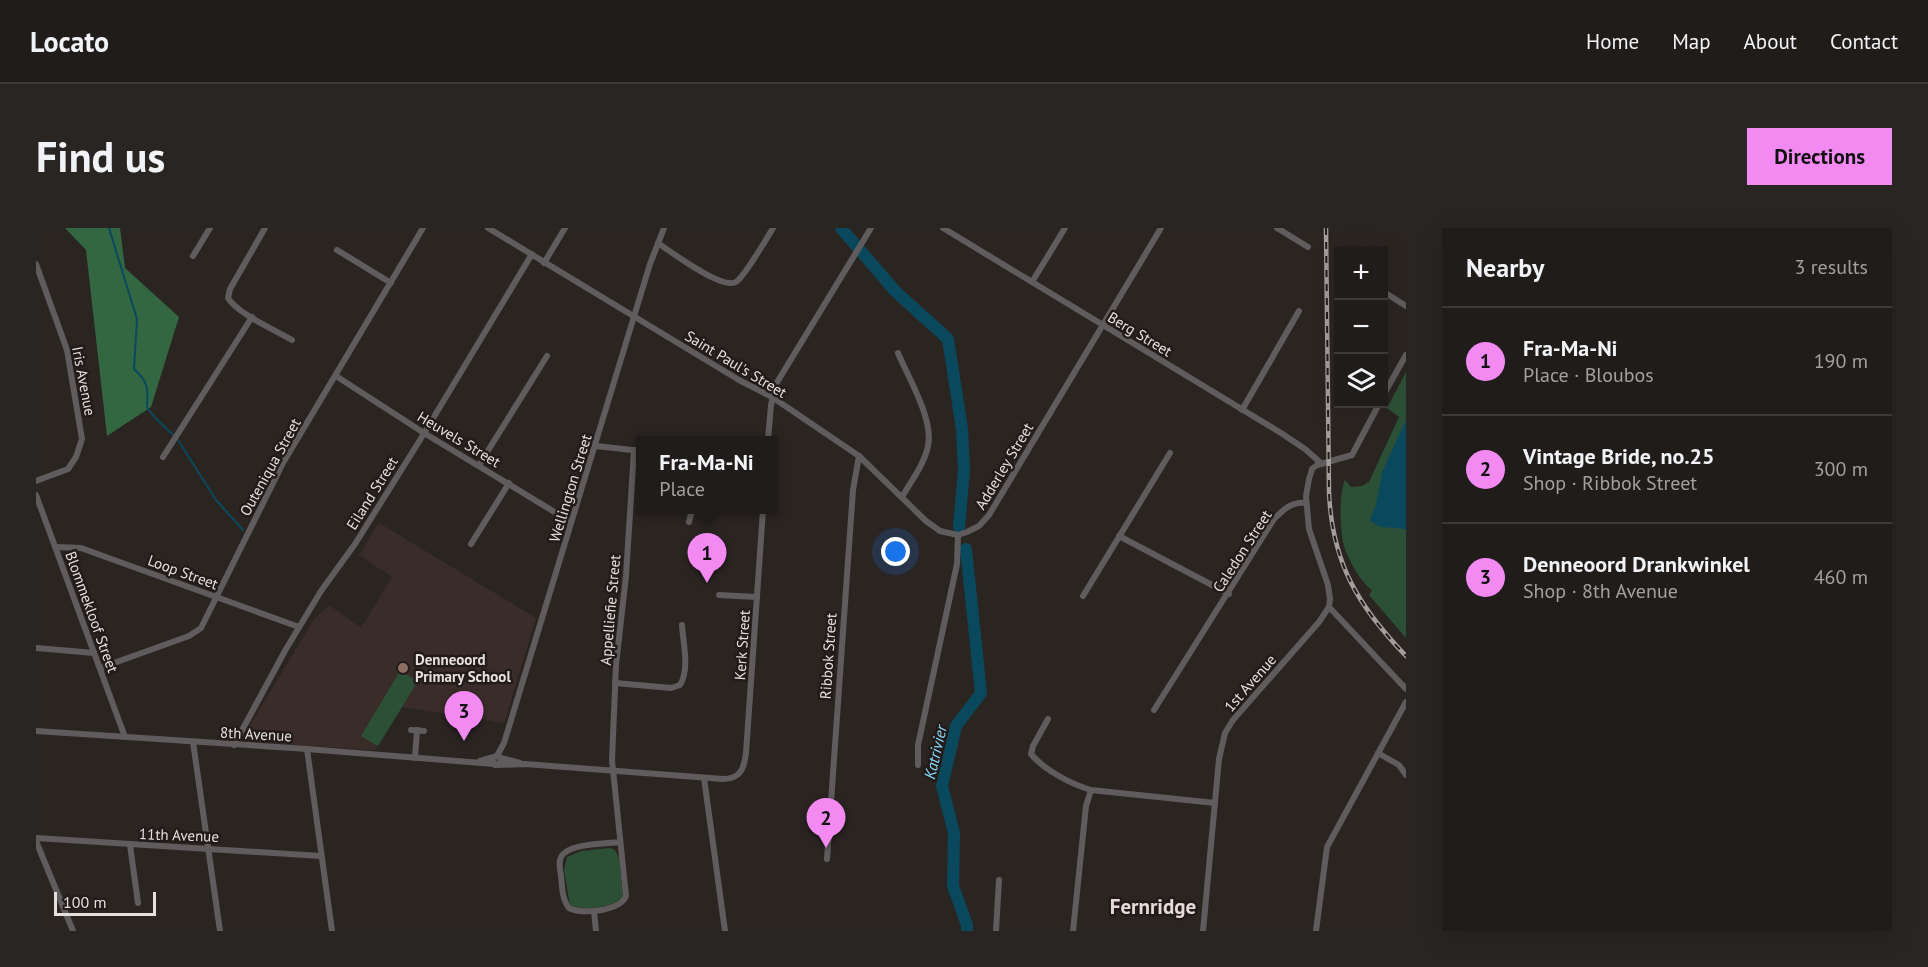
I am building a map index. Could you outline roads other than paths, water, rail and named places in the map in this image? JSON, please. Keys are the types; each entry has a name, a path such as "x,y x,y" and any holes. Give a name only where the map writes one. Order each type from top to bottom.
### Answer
{"street":[{"path":"193,256 210,228"},
{"path":"265,228 228,296 230,301 252,317 292,340"},
{"name":"Outeniqua Street","path":"100,668 197,632 204,624 283,463 423,228"},
{"name":"Saint Paul's Street","path":"488,228 739,380 772,397 835,438 859,456 932,527 947,534 958,535"},
{"path":"544,262 565,228"},
{"name":"Wellington Street","path":"496,760 506,736 634,316 664,228"},
{"path":"658,243 713,278 730,284 735,283 742,276 773,228"},
{"path":"768,436 772,397 776,384 871,228"},
{"name":"Berg Street","path":"944,228 1299,445 1322,464"},
{"path":"1032,282 1065,228"},
{"name":"Adderley Street","path":"958,535 979,526 989,515 1161,228"},
{"path":"1278,228 1308,247"},
{"path":"337,250 391,283"},
{"name":"Eiland Street","path":"234,745 299,627 321,591 355,544 532,254"},
{"name":"Iris Avenue","path":"36,264 67,350 82,439 76,458 68,469 36,482"},
{"path":"1388,295 1406,306"},
{"path":"1242,410 1299,311"},
{"path":"163,457 252,317"},
{"path":"898,353 924,415 929,437 926,455 902,497"},
{"path":"1388,386 1406,355"},
{"path":"479,465 548,356"},
{"name":"Heuvels Street","path":"336,376 424,433 571,522"},
{"path":"1377,408 1352,455 1312,469 1306,502 1309,529 1330,593 1329,607 1406,689"},
{"path":"596,446 636,451"},
{"path":"1083,596 1170,453"},
{"name":"Ribbok Street","path":"827,859 853,490 859,456"},
{"name":"Appelliefie Street","path":"620,842 612,771 615,683 636,472"},
{"path":"471,544 509,483"},
{"name":"Blommekloof Street","path":"36,495 125,737"},
{"name":"Caledon Street","path":"1154,710 1274,519 1289,506 1298,502 1306,502"},
{"path":"689,522 691,514"},
{"name":"Kerk Street","path":"735,777 742,772 745,762 764,514"},
{"path":"918,765 918,745 957,564 958,535"},
{"path":"1119,536 1229,594"},
{"name":"Loop Street","path":"56,547 81,548 299,627"},
{"path":"719,595 757,597"},
{"name":"1st Avenue","path":"1203,931 1221,745 1228,727 1319,622 1329,607"},
{"path":"615,683 671,688 680,685 684,675 682,625"},
{"path":"36,648 94,653"},
{"path":"1317,931 1327,847 1406,702"},
{"path":"1048,719 1031,754 1057,774 1091,790 1215,803"},
{"path":"415,758 417,730"},
{"name":"8th Avenue","path":"36,731 474,762 496,760 704,778 735,777"},
{"path":"193,742 220,931"},
{"path":"308,749 332,931"},
{"path":"1378,753 1399,765 1406,775"},
{"path":"704,778 727,931"},
{"path":"1073,931 1086,806 1091,790"},
{"path":"36,840 73,931"},
{"name":"11th Avenue","path":"36,840 321,856"},
{"path":"620,842 626,885 625,899 615,907 594,911 576,911 567,905 561,874 561,858 567,850 620,842"},
{"path":"130,845 138,903"},
{"path":"996,931 999,880"},
{"path":"594,911 596,931"}],"water":[{"path":"1406,420 1406,530 1383,527 1370,520 1376,504 1382,472"}],"waterway":[{"path":"109,228 137,319 134,369 146,386 147,407 178,440 216,500 243,530"},
{"name":"Katrivier","path":"841,228 895,291 948,339 962,429 964,471 959,527"},
{"name":"Katrivier","path":"966,549 981,693 956,726 942,786 954,833 953,886 967,931"}],"railway":[{"path":"1326,228 1331,517 1342,562 1361,601 1406,656"}],"place":[{"name":"Fra-Ma-Ni","path":"707,583"},
{"name":"Denneoord Primary School","path":"403,668"},
{"name":"Denneoord Drankwinkel","path":"464,741"},
{"name":"Vintage Bride, no.25","path":"826,848"}],"district":[{"name":"Fernridge","path":"1153,906"}]}
